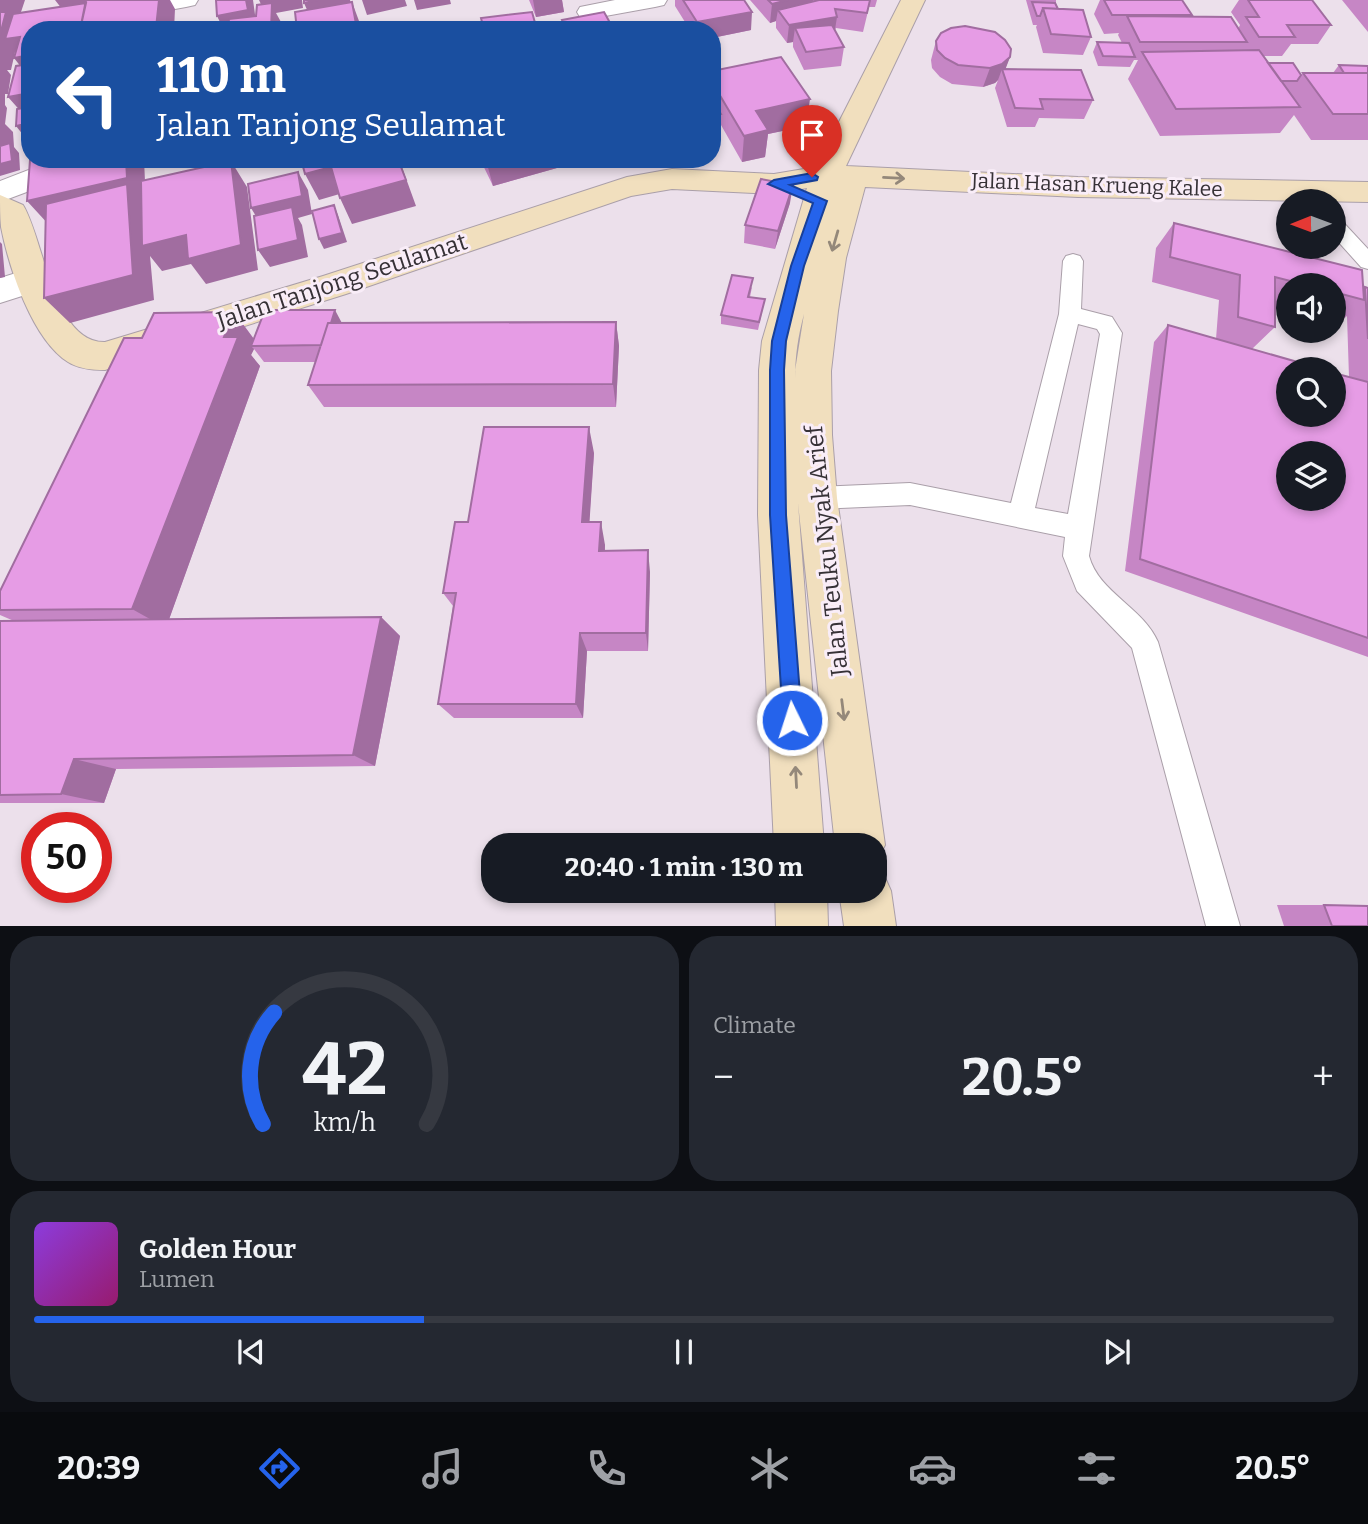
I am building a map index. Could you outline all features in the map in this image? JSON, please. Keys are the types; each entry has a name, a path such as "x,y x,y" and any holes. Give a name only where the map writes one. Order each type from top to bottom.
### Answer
{"street":[{"path":"92,17 186,0"},
{"path":"589,12 655,0"},
{"name":"Jalan Teuku Nyak Arief","path":"798,833 778,515 779,341 798,266 837,181 912,0"},
{"path":"0,192 63,168"},
{"name":"Jalan Tanjong Seulamat","path":"0,205 12,212 32,280 65,341 85,355 105,356 334,285 627,187 672,179 774,184 837,181"},
{"name":"Jalan Teuku Nyak Arief","path":"837,181 830,258 813,371 817,498 859,833"},
{"name":"Jalan Hasan Krueng Kalee","path":"837,181 1078,187 1276,198"},
{"name":"Jalan Hasan Krueng Kalee","path":"837,181 1276,210"},
{"name":"Jalan Hasan Krueng Kalee","path":"1346,196 1368,192"},
{"name":"Jalan Hasan Krueng Kalee","path":"1346,207 1368,213"},
{"path":"0,291 32,280"},
{"path":"801,903 802,926"},
{"path":"867,903 870,926"}],"lane":[{"path":"1346,238 1368,262"},
{"path":"1020,518 1070,314 1073,261"},
{"path":"1070,314 1104,323 1111,333 1076,556 1083,576 1094,593 1136,629 1144,642 1223,926"},
{"path":"817,498 910,494 1079,528"}],"building":[{"path":"86,0 159,0 157,21 82,21"},
{"path":"216,0 246,0 248,10 217,16"},
{"path":"683,0 744,0 752,12 702,21 696,21"},
{"path":"768,0 788,0 772,4"},
{"path":"819,0 870,0 867,13 835,9 837,17 789,25 778,10"},
{"path":"1104,0 1182,0 1192,15 1112,15"},
{"path":"1248,0 1312,0 1331,25 1287,25 1295,37 1259,37 1246,17 1259,17"},
{"path":"352,2 355,21 296,21 295,12"},
{"path":"1032,2 1055,3 1058,9 1043,8 1040,16 1037,16"},
{"path":"86,3 82,21 21,21 21,57 14,58 20,37 5,39 13,14"},
{"path":"272,3 271,21 229,21 256,16 257,5"},
{"path":"1043,8 1083,10 1091,37 1051,34"},
{"path":"0,12 6,12 0,35"},
{"path":"532,12 534,21 482,21 481,18"},
{"path":"604,12 609,21 562,21"},
{"path":"1127,16 1231,17 1247,42 1140,42"},
{"path":"832,25 844,47 806,52 795,28"},
{"path":"965,26 995,32 1011,49 1010,57 1002,64 990,68 958,65 945,58 937,50 936,41 941,33"},
{"path":"1097,42 1129,43 1135,57 1103,56"},
{"path":"1259,50 1300,107 1176,109 1142,52"},
{"path":"781,57 810,99 756,111 768,130 744,136 721,97 721,69"},
{"path":"1268,63 1293,63 1301,75 1297,81 1281,81"},
{"path":"21,65 21,95 8,97 16,66"},
{"path":"1339,65 1368,66 1368,73 1344,73"},
{"path":"1002,69 1081,70 1093,100 1040,99 1043,109 1015,108"},
{"path":"1303,73 1368,73 1368,114 1333,114"},
{"path":"21,108 21,125 16,126 17,109"},
{"path":"10,143 12,161 0,164 0,146"},
{"path":"29,168 126,168 127,178 27,201"},
{"path":"200,168 232,168 241,245 188,259 186,235 142,246 141,181"},
{"path":"303,168 327,168 305,174"},
{"path":"331,168 401,168 406,180 340,198"},
{"path":"298,172 302,196 251,208 248,184"},
{"path":"761,179 793,185 778,231 745,225"},
{"path":"127,184 133,275 44,298 46,204"},
{"path":"334,205 342,233 319,239 312,211"},
{"path":"292,207 298,240 258,250 254,216"},
{"path":"1174,223 1276,248 1276,259 1318,259 1362,270 1364,300 1346,295 1346,273 1276,273 1275,327 1238,317 1240,275 1170,257"},
{"path":"732,275 753,278 748,297 765,299 759,322 721,315"},
{"path":"1365,287 1368,288 1368,339"},
{"path":"265,310 335,310 321,345 251,346"},
{"path":"234,312 224,337 238,337 132,609 0,610 0,591 124,338 142,338 154,313"},
{"path":"616,322 613,384 308,385 328,323"},
{"path":"1168,325 1280,357 1276,357 1276,427 1346,427 1346,376 1368,382 1368,638 1140,559"},
{"path":"484,427 589,427 582,522 601,522 599,551 648,550 646,633 580,633 576,704 438,704 456,593 443,593 455,522 468,522"},
{"path":"381,617 353,755 74,759 61,794 0,795 0,621"},
{"path":"1324,905 1368,906 1368,926 1332,926"}],"route":[{"path":"792,720 778,515 777,370 779,341 798,266 820,201 774,184 812,177"}]}
